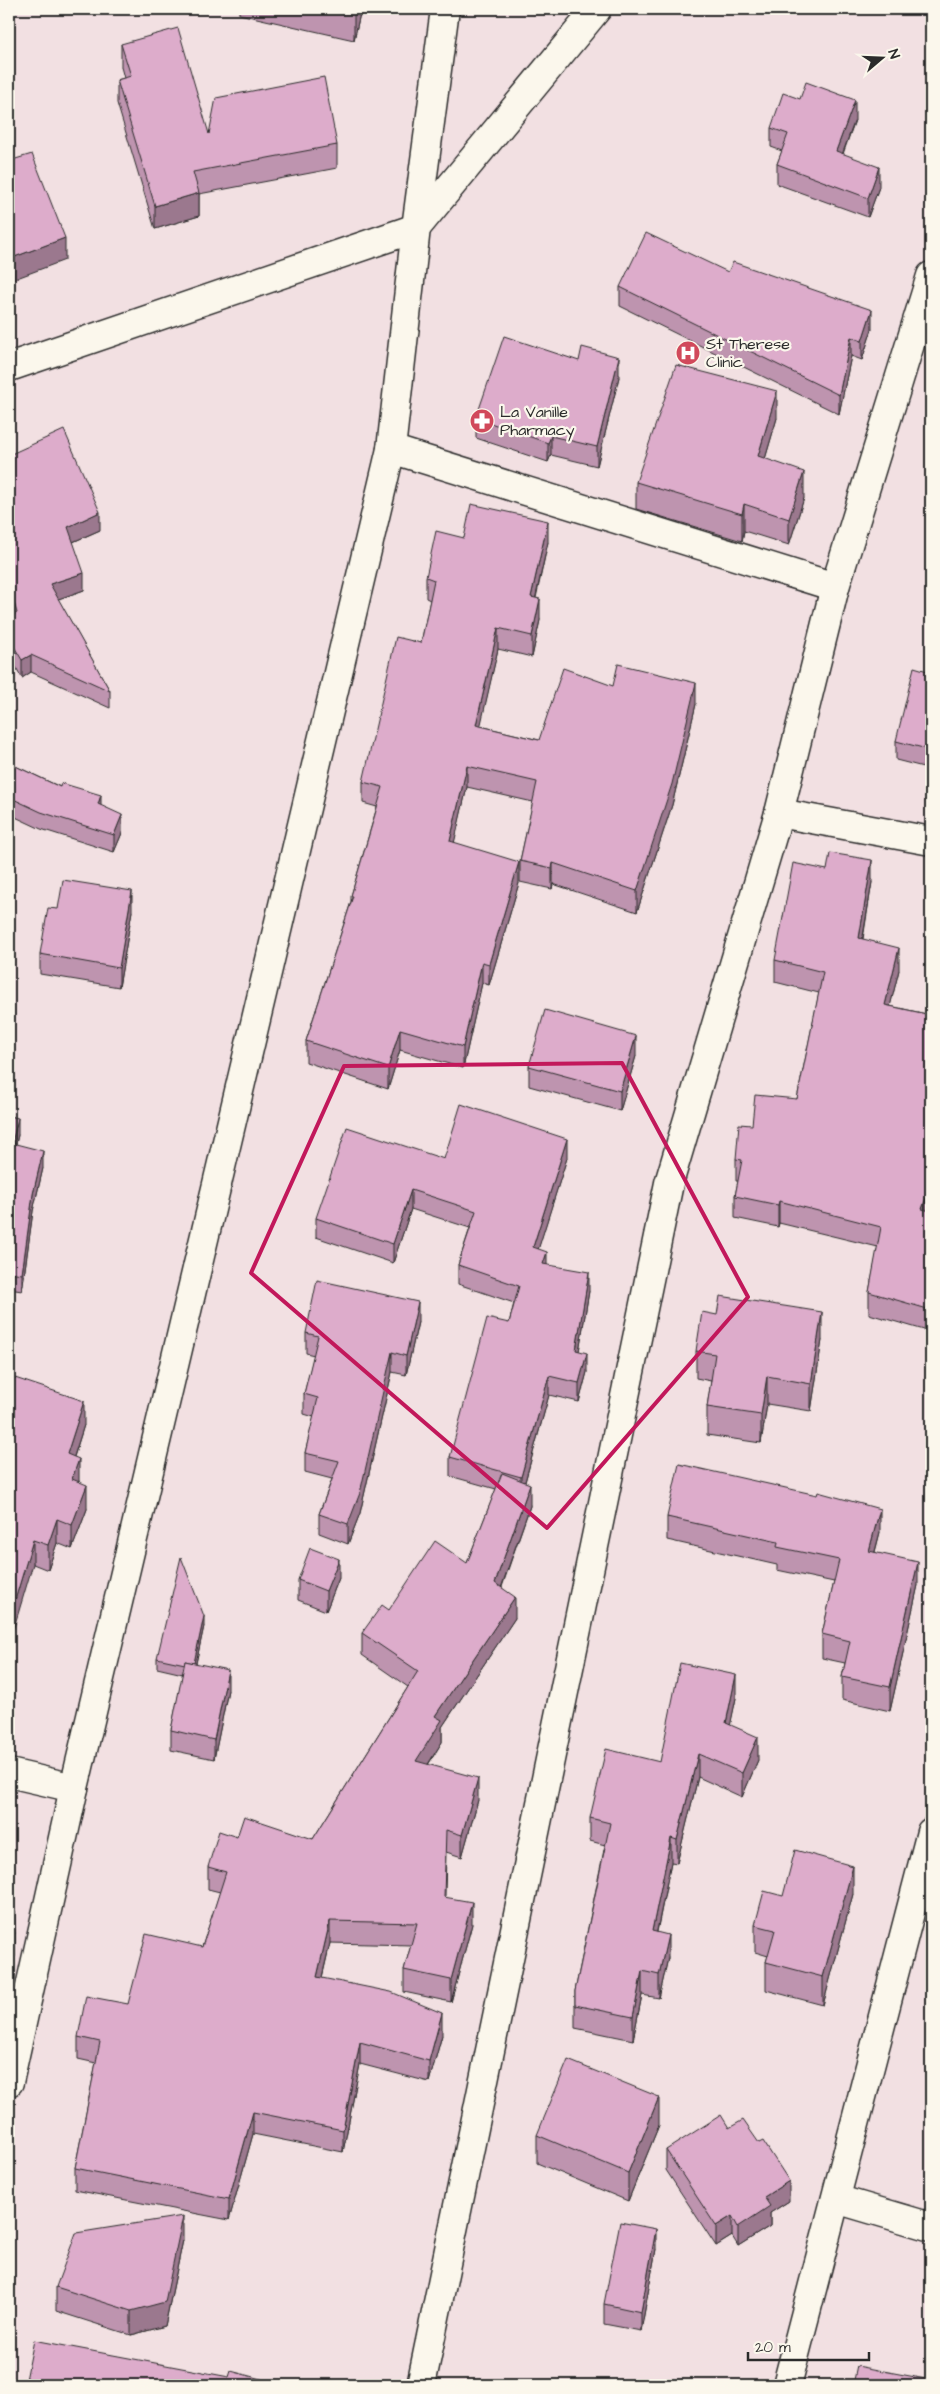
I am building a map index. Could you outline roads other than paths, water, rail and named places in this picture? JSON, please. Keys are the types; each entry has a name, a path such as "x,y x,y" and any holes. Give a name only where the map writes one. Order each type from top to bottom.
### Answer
{"street":[{"path":"9,2082 74,1788 391,449 416,228 445,9"},
{"path":"9,367 416,228 597,9"},
{"path":"421,2385 670,1183 779,813 835,586 931,276"},
{"path":"391,449 835,586"},
{"path":"779,813 931,841"},
{"path":"9,1773 74,1788"},
{"path":"787,2385 931,1832"},
{"path":"836,2199 931,2227"}],"place":[{"name":"St Therese Clinic","path":"688,353"},
{"name":"La Vanille Pharmacy","path":"482,421"}]}
